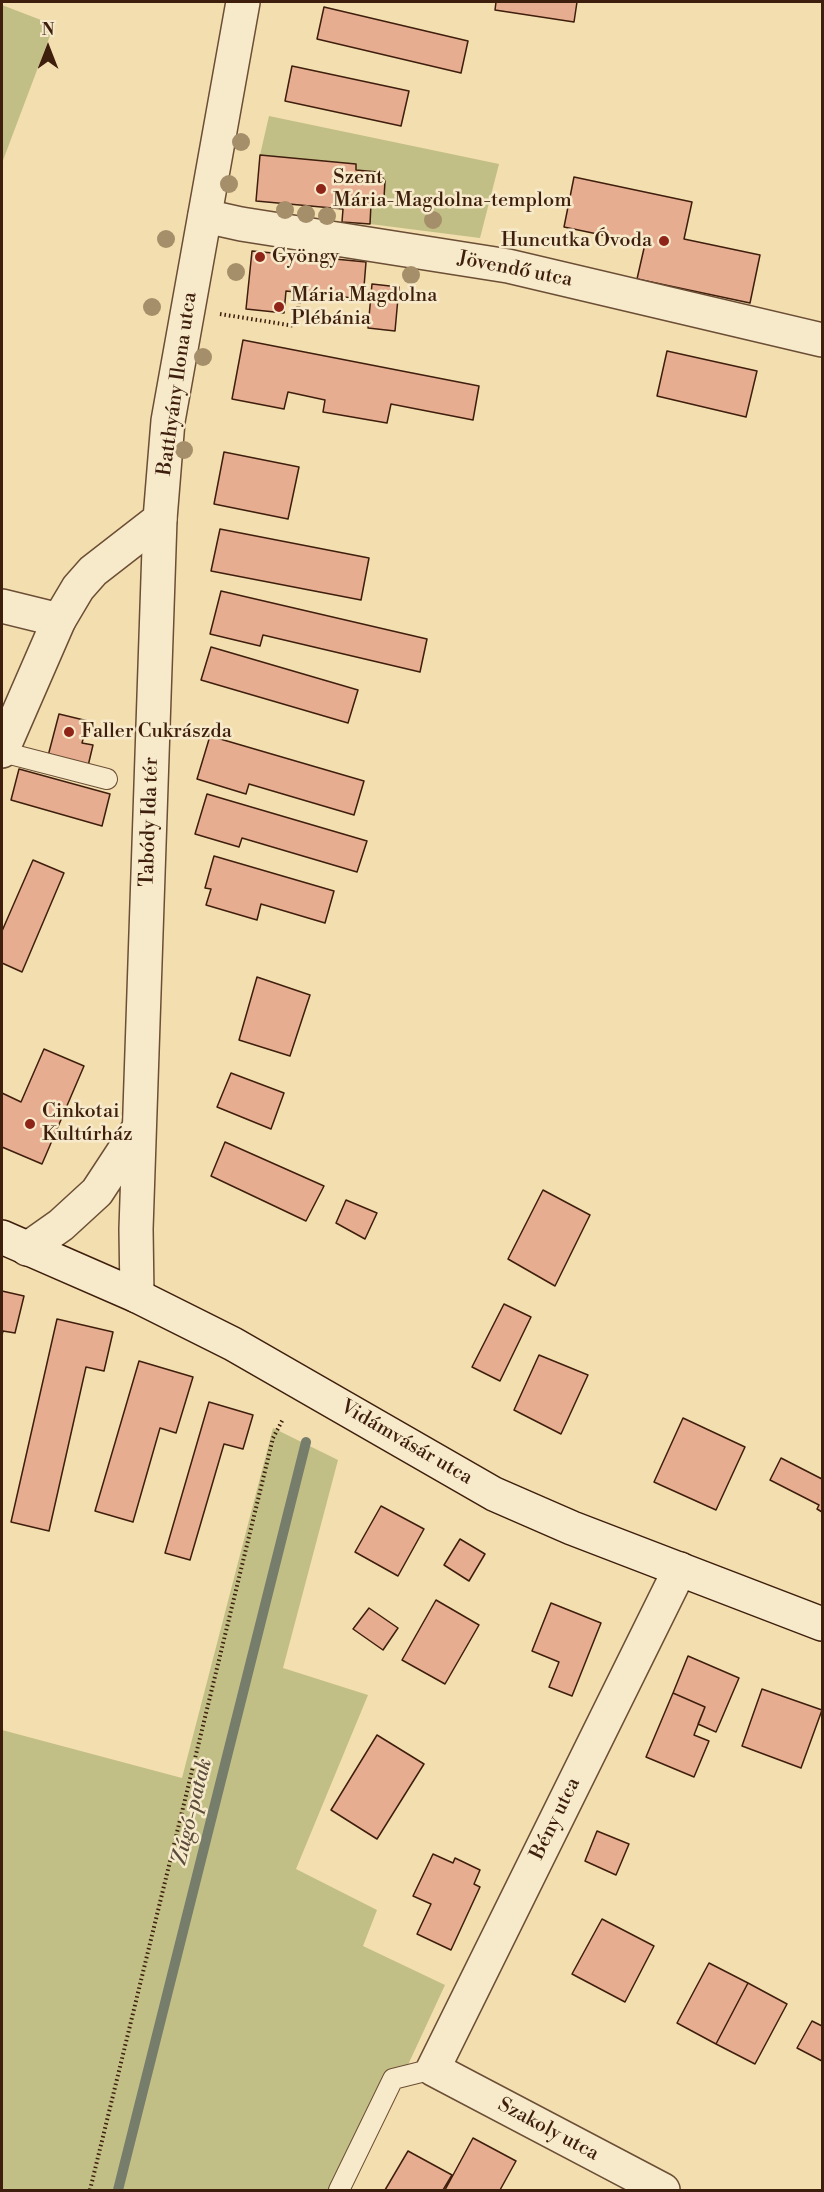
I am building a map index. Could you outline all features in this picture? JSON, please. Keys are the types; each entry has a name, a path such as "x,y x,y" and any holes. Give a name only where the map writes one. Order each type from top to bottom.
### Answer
{"street":[{"name":"Batthyány Ilona utca","path":"160,519 168,421 243,2"},
{"name":"Jövendő utca","path":"205,216 241,224 508,266 822,340"},
{"path":"2,751 59,620 78,588 93,571 160,519"},
{"name":"Tabódy Ida tér","path":"137,1296 136,1229 160,519"},
{"path":"2,606 59,620"},
{"path":"14,1243 62,1225 97,1192 140,1126"},
{"name":"Vidámvásár utca","path":"14,1243 137,1296 224,1339 310,1386 494,1494 572,1528 822,1624"},
{"name":"Bény utca","path":"433,2069 680,1569"},
{"name":"Szakoly utca","path":"433,2069 663,2190"}],"lane":[{"path":"2,751 107,779"},
{"path":"339,2190 393,2079 433,2069"}],"path":[{"path":"218,314 295,326 299,303"},
{"path":"90,2190 273,1438 284,1419"}],"shaded area":[{"path":"2,5 54,25 2,163"},
{"path":"269,116 499,164 480,238 370,224 370,204 375,205 384,198 385,181 378,172 356,170 356,164 260,155"},
{"path":"273,1428 338,1460 283,1668 368,1695 296,1869 377,1910 363,1946 445,1985 350,2190 2,2190 2,1730 182,1778"}],"building":[{"path":"496,2 577,2 574,22 495,10"},
{"path":"324,7 468,41 461,73 317,39"},
{"path":"292,66 409,91 401,126 285,101"},
{"name":"Szent Mária-Magdolna-templom","path":"260,155 356,164 356,170 378,172 385,181 384,198 375,205 371,204 370,224 342,222 343,209 256,201"},
{"name":"Huncutka Óvoda","path":"574,177 692,202 684,239 760,255 750,303 637,279 645,244 564,227"},
{"path":"252,251 366,262 363,299 286,291 284,313 246,309"},
{"path":"372,284 399,287 395,331 368,328"},
{"path":"243,340 479,386 473,420 391,404 387,423 323,412 325,400 288,392 284,409 232,399"},
{"path":"667,351 757,371 746,417 657,396"},
{"path":"224,452 299,467 288,519 214,504"},
{"path":"220,529 369,558 361,600 211,571"},
{"path":"221,591 427,639 420,672 263,635 260,646 210,634"},
{"path":"211,647 358,690 348,723 201,680"},
{"name":"Faller Cukrászda","path":"59,714 88,721 82,743 93,745 88,766 48,756"},
{"path":"210,736 364,781 354,815 249,784 246,794 197,779"},
{"path":"19,769 110,794 102,826 11,800"},
{"path":"207,794 367,841 357,872 242,838 239,847 195,834"},
{"path":"214,856 334,891 325,923 261,904 257,920 206,905 211,889 205,888"},
{"path":"33,860 64,873 22,972 2,963 2,931"},
{"path":"257,977 310,995 290,1056 239,1040"},
{"name":"Cinkotai Kultúrház","path":"44,1049 84,1066 42,1164 2,1147 2,1093 21,1102"},
{"path":"231,1073 284,1093 271,1129 217,1107"},
{"path":"225,1142 324,1186 306,1221 211,1176"},
{"path":"543,1190 590,1215 555,1286 508,1259"},
{"path":"346,1200 377,1213 365,1239 336,1223"},
{"path":"2,1291 24,1296 15,1333 3,1331 2,1335"},
{"path":"504,1304 531,1317 500,1381 472,1367"},
{"path":"57,1319 113,1332 104,1371 86,1367 49,1531 11,1522"},
{"path":"539,1355 588,1375 561,1434 514,1410"},
{"path":"139,1361 193,1377 176,1433 160,1428 133,1522 95,1511"},
{"path":"209,1402 253,1415 243,1449 224,1444 190,1560 165,1553"},
{"path":"683,1418 745,1447 716,1510 654,1482"},
{"path":"781,1458 822,1479 822,1512 817,1509 819,1505 770,1480"},
{"path":"381,1506 424,1529 398,1576 355,1552"},
{"path":"460,1539 485,1554 469,1581 444,1565"},
{"path":"436,1600 479,1625 445,1684 402,1660"},
{"path":"551,1603 601,1623 572,1696 549,1687 559,1662 532,1651"},
{"path":"369,1608 398,1628 383,1650 353,1629"},
{"path":"688,1656 739,1678 716,1732 698,1724 705,1707 673,1693"},
{"path":"762,1689 822,1710 801,1768 742,1746"},
{"path":"673,1693 705,1707 694,1735 709,1741 694,1777 646,1757"},
{"path":"377,1735 424,1764 377,1839 331,1810"},
{"path":"597,1831 629,1844 616,1875 585,1861"},
{"path":"433,1854 453,1863 455,1858 480,1870 474,1884 480,1887 451,1950 417,1934 431,1904 413,1896"},
{"path":"602,1919 654,1946 625,2002 572,1974"},
{"path":"709,1963 748,1983 716,2044 677,2023"},
{"path":"748,1983 787,2004 755,2064 716,2044"},
{"path":"812,2021 822,2026 822,2061 797,2048"},
{"path":"473,2138 516,2161 500,2190 445,2190"},
{"path":"408,2151 452,2175 443,2190 385,2190"}],"waterway":[{"name":"Zúgó-patak","path":"118,2190 306,1442"}],"place":[{"name":"Szent Mária-Magdolna-templom","path":"321,189"},
{"name":"Huncutka Óvoda","path":"664,241"},
{"name":"Gyöngy","path":"260,257"},
{"name":"Mária Magdolna Plébánia","path":"279,307"},
{"name":"Faller Cukrászda","path":"69,732"},
{"name":"Cinkotai Kultúrház","path":"30,1124"}]}
